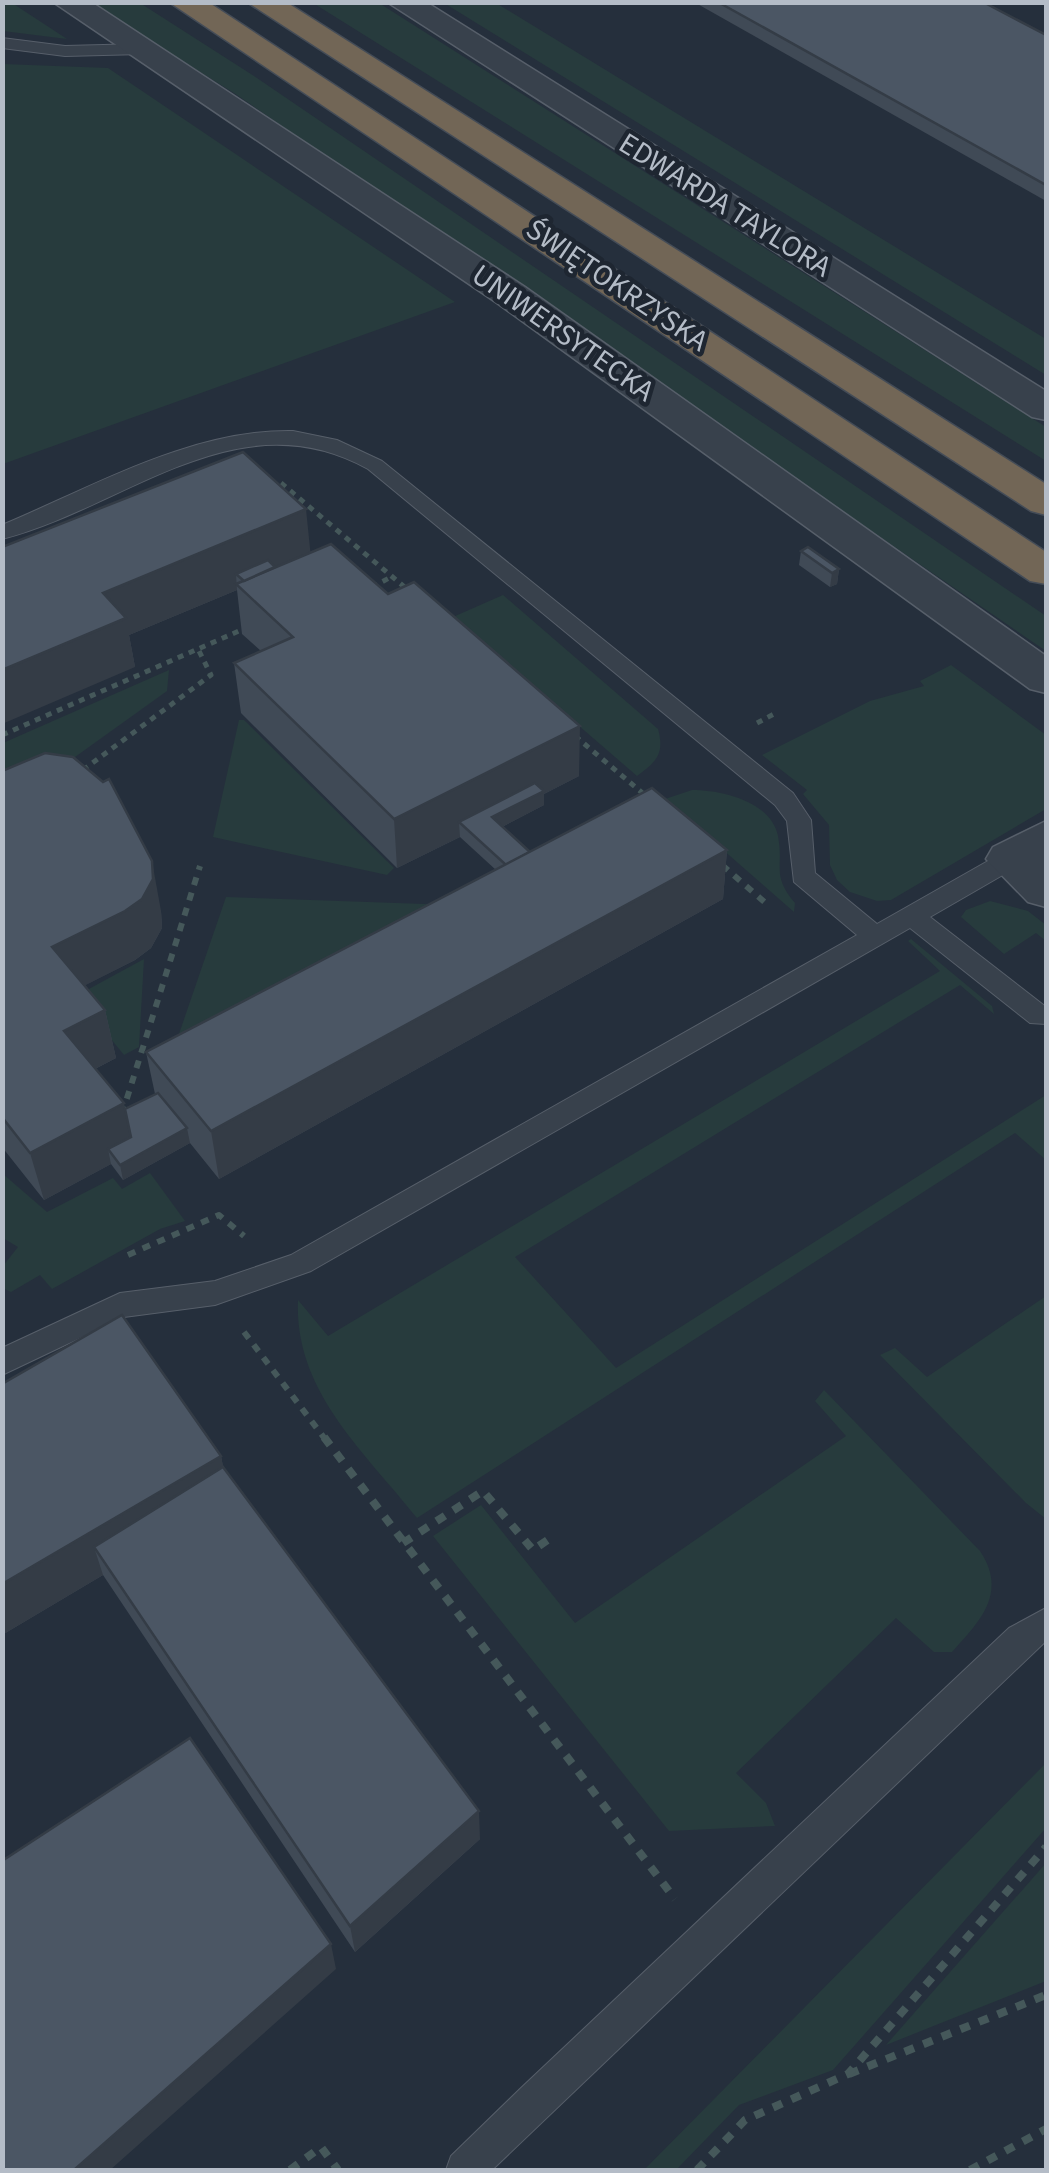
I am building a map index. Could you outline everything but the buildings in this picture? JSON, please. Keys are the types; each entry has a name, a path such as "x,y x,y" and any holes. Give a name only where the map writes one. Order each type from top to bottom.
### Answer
{"highway":[{"name":"ŚWIĘTOKRZYSKA","path":"185,2 1046,571"},
{"name":"ŚWIĘTOKRZYSKA","path":"263,2 1046,502"}],"street":[{"name":"UNIWERSYTECKA","path":"69,2 511,295 1046,678"},
{"name":"EDWARDA TAYLORA","path":"403,2 1046,408"}],"lane":[{"path":"2,43 65,51 142,48"},
{"path":"2,533 208,450 281,437 349,450 376,465 784,799 799,820 802,876 876,937"},
{"path":"2,1362 120,1305 215,1293 251,1284 301,1263 912,916 1035,862"},
{"path":"912,916 1039,1016"},
{"path":"465,2170 704,1936 819,1834 1021,1639 1046,1623"}],"path":[{"path":"265,489 283,482 418,599"},
{"path":"364,592 393,576"},
{"path":"2,734 249,626"},
{"path":"79,773 211,675 198,649"},
{"path":"573,734 660,809"},
{"path":"717,860 760,898"},
{"path":"117,1129 200,866"},
{"path":"769,906 781,917"},
{"path":"117,1262 166,1235 219,1215 250,1239"},
{"path":"215,1293 704,1936"},
{"path":"403,1543 483,1490 533,1550 556,1535"},
{"path":"848,2074 1046,1846"},
{"path":"698,2170 746,2120 848,2074 1046,1995"},
{"path":"970,2170 1046,2129"},
{"path":"290,2170 321,2147 338,2170"}],"green space":[{"path":"3,2 12,3 67,39 3,31"},
{"path":"88,3 140,3 254,76 1046,616 1046,651 234,93"},
{"path":"313,3 379,3 1046,427 1046,461"},
{"path":"444,3 496,3 1046,339 1046,375"},
{"path":"3,64 108,68 455,302 3,464"},
{"path":"503,595 658,729 659,751 644,771 637,776 453,617"},
{"path":"951,665 1046,735 1046,809 891,900 877,901 850,892 837,880 830,865 829,825 803,794 807,790 762,755 870,701 924,686 920,681"},
{"path":"169,670 167,691 22,795 3,791 3,743"},
{"path":"239,720 244,720 394,868 387,875 213,837"},
{"path":"692,790 730,795 766,814 778,836 781,877 795,903 794,912 665,799"},
{"path":"226,897 453,905 158,1095"},
{"path":"990,901 1028,911 1046,925 1046,941 1036,933 1004,954 961,917 966,910"},
{"path":"911,939 992,1006 994,1014 960,985 515,1257 616,1368 1046,1095 1046,1160 1015,1133 417,1518 355,1444 320,1391 307,1363 298,1300 328,1336 940,971 908,941"},
{"path":"144,959 139,1047 124,1055 76,996"},
{"path":"150,1173 185,1221 160,1229 52,1289 40,1275 11,1292 3,1288 3,1266 18,1247 3,1238 3,1174 47,1212 113,1178 122,1189"},
{"path":"1046,1296 1046,1519 880,1355 895,1348 927,1377"},
{"path":"824,1390 980,1551 991,1580 987,1606 952,1652 934,1652 896,1618 736,1773 766,1803 775,1826 669,1831 433,1536 481,1505 575,1623 846,1436 815,1401"},
{"path":"1046,1763 1046,1828 833,2070 739,2105 676,2170 644,2170"},
{"path":"1046,1863 1046,1981 886,2045"}]}
